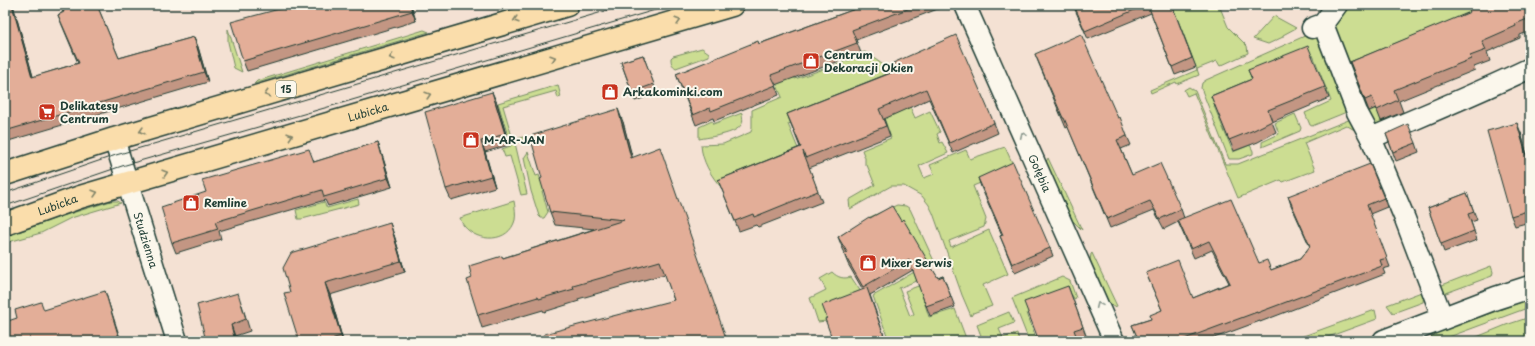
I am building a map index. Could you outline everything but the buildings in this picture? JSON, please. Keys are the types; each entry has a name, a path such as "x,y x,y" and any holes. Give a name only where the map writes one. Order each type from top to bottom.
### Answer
{"main road":[{"name":"15","path":"5,174 114,139 567,5"},
{"name":"Lubicka","path":"5,224 80,197 732,5"}],"street":[{"name":"Gołębia","path":"965,5 1114,341"},
{"path":"1337,5 1316,27 1356,112 1371,138 1405,219 1443,319"},
{"path":"1371,138 1438,108 1479,92 1530,68"},
{"name":"Studzienna","path":"114,139 177,341"},
{"path":"1384,341 1496,298 1530,287"}],"green space":[{"path":"1171,5 1219,5 1228,27 1247,46 1248,53 1220,66 1217,61 1197,69 1199,75 1177,84 1176,82 1151,93 1150,90 1197,70"},
{"path":"1347,5 1487,5 1469,13 1473,23 1353,73 1368,112 1384,105 1391,118 1389,123 1380,125 1367,119 1334,27"},
{"path":"1274,16 1296,28 1283,35 1283,37 1268,44 1253,39"},
{"path":"228,29 242,72 234,68 228,42"},
{"path":"424,30 429,32 254,84 257,81"},
{"path":"1307,35 1320,37 1349,111 1312,126 1310,125 1305,113 1331,101 1313,55 1251,80 1255,90 1214,106 1233,152 1250,145 1253,151 1253,154 1239,159 1229,159 1201,88 1202,83"},
{"path":"702,48 709,53 709,56 676,68 671,62 671,58 673,56"},
{"path":"761,48 786,53 795,79 861,56 861,53 865,52 896,74 915,118 930,111 940,132 937,134 940,143 942,142 948,153 919,166 924,178 934,174 930,165 966,150 970,159 1005,147 1015,169 973,186 986,219 984,227 949,241 951,247 989,230 1008,274 983,285 992,306 973,313 971,316 933,213 922,196 904,186 891,186 850,209 849,200 875,185 867,165 865,165 865,158 862,150 891,138 874,90 788,124 801,156 721,187 708,168 703,157 701,145 723,144 751,132 752,110 782,97"},
{"path":"558,85 561,97 558,98 556,91 503,106 513,140 523,137 524,140 515,143 527,194 521,195 510,156 505,157 502,149 511,146 498,103"},
{"path":"1189,87 1195,91 1225,164 1238,164 1351,119 1358,132 1346,125 1304,143 1315,170 1283,182 1281,180 1238,198 1194,93 1187,96 1184,90"},
{"path":"742,113 743,119 741,125 734,131 722,135 699,139 699,127 712,121 713,124"},
{"path":"1295,114 1301,128 1300,131 1262,147 1262,142 1279,134 1275,123"},
{"path":"528,152 536,176 539,175 544,190 542,191 548,212 544,218 539,216 531,191 524,158"},
{"path":"1048,158 1082,230 1072,220 1046,162"},
{"path":"358,199 359,204 298,219 296,210 324,202 327,208"},
{"path":"111,201 118,201 121,203 71,218 41,233 5,243 5,237 59,217"},
{"path":"514,201 515,220 512,228 500,236 485,238 470,232 464,226 460,218"},
{"path":"897,205 906,206 910,209 934,261 933,267 926,275 899,288 910,316 914,314 905,291 942,277 945,286 922,295 929,317 955,309 967,341 889,341 873,296 916,271 904,228 897,214 874,226 868,218"},
{"path":"1092,253 1117,306 1114,307 1109,304 1090,260"},
{"path":"1491,266 1493,272 1492,276 1446,293 1437,287"},
{"path":"832,272 841,278 851,277 865,298 863,303 825,318 826,321 818,322 810,298 826,290 820,279"},
{"path":"1062,277 1070,281 1076,298 1074,299 1072,295 1027,313 1036,338 1029,341 1012,298"},
{"path":"1424,291 1423,302 1393,313 1387,305"},
{"path":"1530,299 1530,307 1438,341 1431,341 1432,334"},
{"path":"1375,310 1377,319 1317,341 1299,341 1298,338"},
{"path":"1009,312 1014,323 999,329 1003,338 1017,333 1019,341 983,341 977,325"},
{"path":"1530,317 1530,341 1467,341 1506,325"}],"tram line":[{"path":"5,193 116,155 626,5"},
{"path":"5,206 122,166 342,103 672,5"}],"place":[{"name":"Centrum Dekoracji Okien","path":"811,61"},
{"name":"Arkakominki.com","path":"610,92"},
{"name":"Delikatesy Centrum","path":"47,112"},
{"name":"M-AR-JAN","path":"471,140"},
{"name":"Remline","path":"191,203"},
{"name":"Mixer Serwis","path":"868,263"}]}
